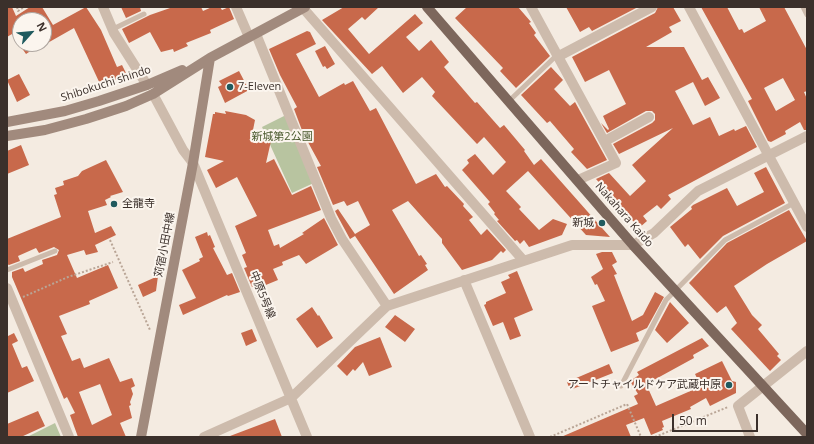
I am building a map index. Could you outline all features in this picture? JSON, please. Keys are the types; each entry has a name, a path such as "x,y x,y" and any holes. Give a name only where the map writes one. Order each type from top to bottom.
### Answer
{"main road":[{"name":"Nakahara Kaido","path":"427,7 633,245 807,434"}],"street":[{"path":"103,7 113,29 147,85"},
{"path":"236,7 252,35 331,218 342,239 387,306"},
{"path":"532,7 616,162 578,180"},
{"path":"558,55 652,7"},
{"path":"689,7 807,227"},
{"path":"304,8 523,260"},
{"name":"Shibokuchi shindo","path":"7,136 45,130 126,106 152,94 210,58 304,8"},
{"name":"Shibokuchi shindo","path":"7,122 65,111 147,85 210,58"},
{"name":"苅宿小田中線","path":"141,437 210,58"},
{"name":"中原5号線","path":"152,94 183,150 192,163 307,437"},
{"path":"604,141 649,118"},
{"path":"204,437 291,398 387,306 572,245 633,245 654,233 698,191 807,136"},
{"path":"464,280 530,437"},
{"path":"7,288 69,437"},
{"path":"750,437 738,406 807,351"}],"lane":[{"path":"803,7 807,14"},
{"path":"113,29 144,14"},
{"path":"509,101 558,55"},
{"path":"621,386 666,300 725,240 794,203"},
{"path":"7,270 55,251"}],"path":[{"path":"16,7 18,11 24,7"},
{"path":"110,240 152,335"},
{"path":"12,302 68,277 112,262"},
{"path":"550,437 627,404 640,437"},
{"path":"655,437 731,406 738,406"}],"green space":[{"name":"新城第2公園","path":"288,114 316,182 292,193 262,127"},
{"path":"55,423 61,437 27,437"}],"building":[{"path":"7,7 12,7 14,12 12,12 12,34 7,37"},
{"path":"30,7 42,7 45,12 22,12"},
{"path":"86,7 101,30 117,67 122,65 127,75 101,86 74,28 52,40 52,23 53,25"},
{"path":"121,7 140,7 141,11 126,18"},
{"path":"173,7 201,7 203,11 212,7 220,7 222,10 229,7 234,19 210,30 211,33 186,43 188,46 174,52 173,49 161,52 150,32 129,43 122,29 150,15"},
{"path":"344,7 379,7 365,20 362,17 348,29 369,54 415,14 423,23 406,37 419,51 431,40 449,62 444,67 475,103 477,102 500,128 504,125 525,150 524,151 534,165 541,159 610,237 586,235 528,171 506,191 521,207 519,209 539,230 553,219 567,224 562,235 529,247 524,240 520,244 517,240 515,241 497,221 499,220 488,204 490,202 462,170 469,163 467,160 475,154 493,175 506,162 484,137 477,144 432,96 435,92 422,77 403,93 382,66 372,74 322,20"},
{"path":"467,7 518,7 531,22 529,23 536,33 534,35 550,56 516,88 500,71 503,68 455,18"},
{"path":"566,7 638,7 592,31 589,27 580,32"},
{"path":"658,7 673,7 681,21 669,27 672,32 646,47 684,47 702,80 708,77 720,98 705,106 693,82 675,91 693,125 710,117 719,136 734,129 735,131 746,126 757,147 668,195 671,199 661,209 657,205 643,216 647,221 639,228 596,179 609,173 630,196 646,181 632,165 673,128 619,154 613,144 652,123 655,120 655,114 652,111 646,111 607,133 601,123 608,130 609,129 603,116 626,104 609,70 585,82 572,57 655,13"},
{"path":"701,7 727,7 739,30 742,29 744,33 766,21 759,7 784,7 807,50 807,91 804,92 807,99 807,130 804,130 800,122 785,131 786,134 771,142 768,141 748,101 752,99","holes":["783,78 795,100 776,111 764,88"]},
{"path":"307,31 310,32 316,44 296,54 319,97 344,83 345,85 353,81 370,111 376,108 416,184 436,174 445,187 447,186 464,204 463,206 473,217 469,220 481,235 487,229 506,250 503,253 501,251 492,260 462,270 442,243 442,239 408,201 392,210 419,256 421,255 427,264 425,265 428,270 394,294 355,236 350,239 337,215 335,211 338,209 355,234 370,225 358,201 347,206 344,201 333,205 317,167 321,166 303,133 294,109 297,107 280,75 269,49"},
{"path":"325,46 335,64 327,69 325,66 323,67 315,51"},
{"path":"551,67 563,80 554,89 570,106 575,102 607,160 587,169 571,152 574,149 550,121 547,123 521,95"},
{"path":"239,71 249,90 225,103 218,87 222,85 219,81"},
{"path":"19,74 30,95 17,102 7,80"},
{"path":"225,111 246,115 255,120 252,135 269,138 271,141 266,163 274,159 292,195 311,186 321,210 268,230 274,246 279,244 280,248 304,234 302,233 324,218 338,245 306,264 299,255 282,262 283,265 273,269 278,280 256,289 254,286 252,287 244,268 247,267 242,255 246,253 235,226 257,216 237,177 216,188 207,170 224,161 205,157 213,114 215,114 215,112 226,114"},
{"path":"21,145 29,165 7,174 7,151"},
{"path":"106,160 123,192 110,196 111,197 105,200 107,205 88,211 95,233 111,226 116,235 95,245 98,252 86,255 84,250 67,255 77,278 108,265 118,288 89,301 90,304 59,316 67,334 61,336 72,361 80,358 84,368 109,358 120,382 132,378 135,386 131,388 133,394 130,402 131,405 129,406 132,418 120,423 126,437 78,437 70,415 75,413 67,397 64,399 12,277 12,272 23,268 25,272 43,264 42,260 57,255 59,250 54,247 39,253 36,248 18,256 20,261 9,265 7,264 7,239 61,217 54,195 57,194 55,188 64,185 63,181 78,176 82,171","holes":["100,384 112,415 92,425 79,392"]},
{"path":"766,167 785,203 723,236 700,259 688,244 685,247 670,227 692,209 691,207 693,205 727,188 737,206 764,192 754,173"},
{"path":"789,210 807,241 767,264 734,286 752,315 762,325 758,329 779,354 777,356 781,360 770,371 731,329 737,323 726,306 717,313 689,283 727,243"},
{"path":"207,232 208,236 210,235 215,247 213,248 227,275 232,273 240,292 227,295 183,315 179,305 196,298 182,270 200,261 199,259 203,257 195,237"},
{"path":"602,252 612,252 617,262 612,265 617,274 614,275 632,321 643,315 655,292 664,297 647,328 636,333 639,341 611,352 592,306 605,301 597,284 595,285 591,277 603,269 596,254"},
{"path":"517,271 533,310 514,318 521,336 510,340 503,322 493,326 484,305 486,302 506,293 501,282 510,278 508,275"},
{"path":"158,276 156,291 143,297 138,285"},
{"path":"670,302 689,323 667,343 655,330"},
{"path":"312,307 318,316 319,315 333,338 317,348 296,319"},
{"path":"395,315 415,329 405,342 385,327"},
{"path":"252,329 257,341 246,346 241,333"},
{"path":"7,333 8,336 14,333 18,341 12,344 22,368 27,366 34,381 7,393"},
{"path":"380,337 392,367 369,376 363,362 355,371 353,369 347,376 337,366 355,347"},
{"path":"702,338 709,346 693,355 694,358 652,381 653,383 647,386 656,406 695,389 698,380 695,374 722,361 732,381 736,382 736,393 710,406 706,398 690,407 691,409 662,421 664,427 662,428 663,430 651,435 644,418 626,425 631,437 561,437 638,404 634,396 638,394 630,381 639,375 637,372"},
{"path":"609,364 613,373 570,390 567,382"},
{"path":"38,411 45,426 21,437 7,437 7,424"},
{"path":"275,419 282,437 230,437 230,436"}],"place":[{"name":"7-Eleven","path":"230,87"},
{"name":"全龍寺","path":"114,204"},
{"name":"新城","path":"602,223"},
{"name":"アートチャイルドケア武蔵中原","path":"729,385"}]}
